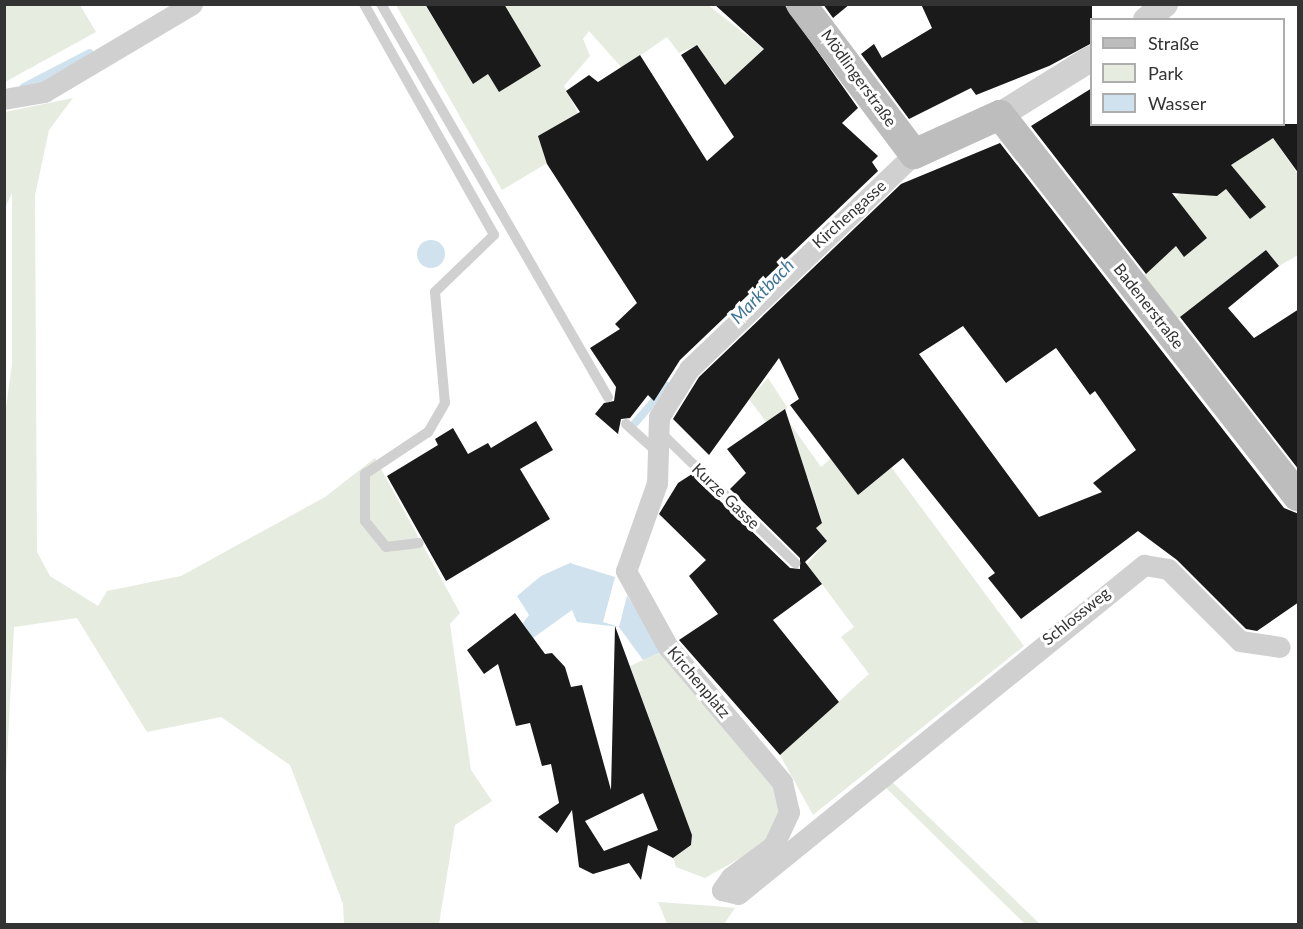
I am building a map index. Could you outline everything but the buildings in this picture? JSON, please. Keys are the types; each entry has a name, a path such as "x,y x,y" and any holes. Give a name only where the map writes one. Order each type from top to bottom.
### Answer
{"main road":[{"name":"Mödlingerstraße","path":"801,4 914,154"},
{"path":"914,154 999,115"},
{"name":"Badenerstraße","path":"999,115 1299,497"}],"street":[{"path":"4,99 44,92 192,4"},
{"path":"1148,18 1165,4"},
{"path":"999,115 1090,59"},
{"name":"Kirchengasse","path":"661,407 705,353 914,154"},
{"name":"Kirchenplatz","path":"661,407 657,428 657,483 626,570 668,647 782,782 789,812 773,846 731,877 722,890"},
{"name":"Schlossweg","path":"722,890 738,894 1144,565 1168,569 1245,644 1280,647"}],"lane":[{"path":"364,4 494,236 435,292 445,403 428,432 365,474 365,521 386,546 419,543"},
{"path":"381,4 608,397"},
{"path":"626,424 658,452"},
{"name":"Kurze Gasse","path":"657,428 795,564"}],"green space":[{"path":"5,4 80,5 96,32 5,82"},
{"path":"396,5 425,5 473,84 488,74 504,5 708,5 764,49 743,69 753,83 730,91 697,45 679,53 667,37 622,68 589,31 583,39 590,56 564,86 578,113 549,162 502,190"},
{"path":"73,98 49,130 35,195 37,552 50,576 98,606 107,591 181,576 325,497 375,458 460,613 450,624 471,770 492,801 455,825 439,924 344,924 343,904 290,765 221,717 147,732 77,618 14,627 5,797 4,422 12,364 12,193 5,208 5,112"},
{"path":"1272,137 1298,174 1298,255 1279,266 1266,250 1175,321 1140,278 1159,261 1126,181 1185,256 1207,238 1175,197 1195,183 1217,196 1226,189 1250,219 1266,207 1230,164"},
{"path":"802,347 1024,646 813,815 780,755 869,674 841,637 854,627 807,564 827,541 816,528 822,522 808,478 749,399 768,378 787,407 784,415 821,467 831,458 858,495 879,478"},
{"path":"663,651 775,786 780,811 767,843 705,878 676,867 673,858 691,845 692,835 630,666"},
{"path":"887,777 1040,924 1025,924 880,782"},
{"path":"658,902 735,908 724,924 667,924"}],"water":[{"path":"431,240 441,244 445,254 441,264 431,268 421,264 417,254 421,244"},
{"path":"570,563 615,577 663,651 643,660 619,627 577,622 572,610 533,638 523,623 529,615 517,596 541,576"}],"pier":[{"path":"615,577 628,592 619,627 603,622"}],"waterway":[{"path":"24,87 90,53"},
{"name":"Marktbach","path":"635,423 667,386"}]}
